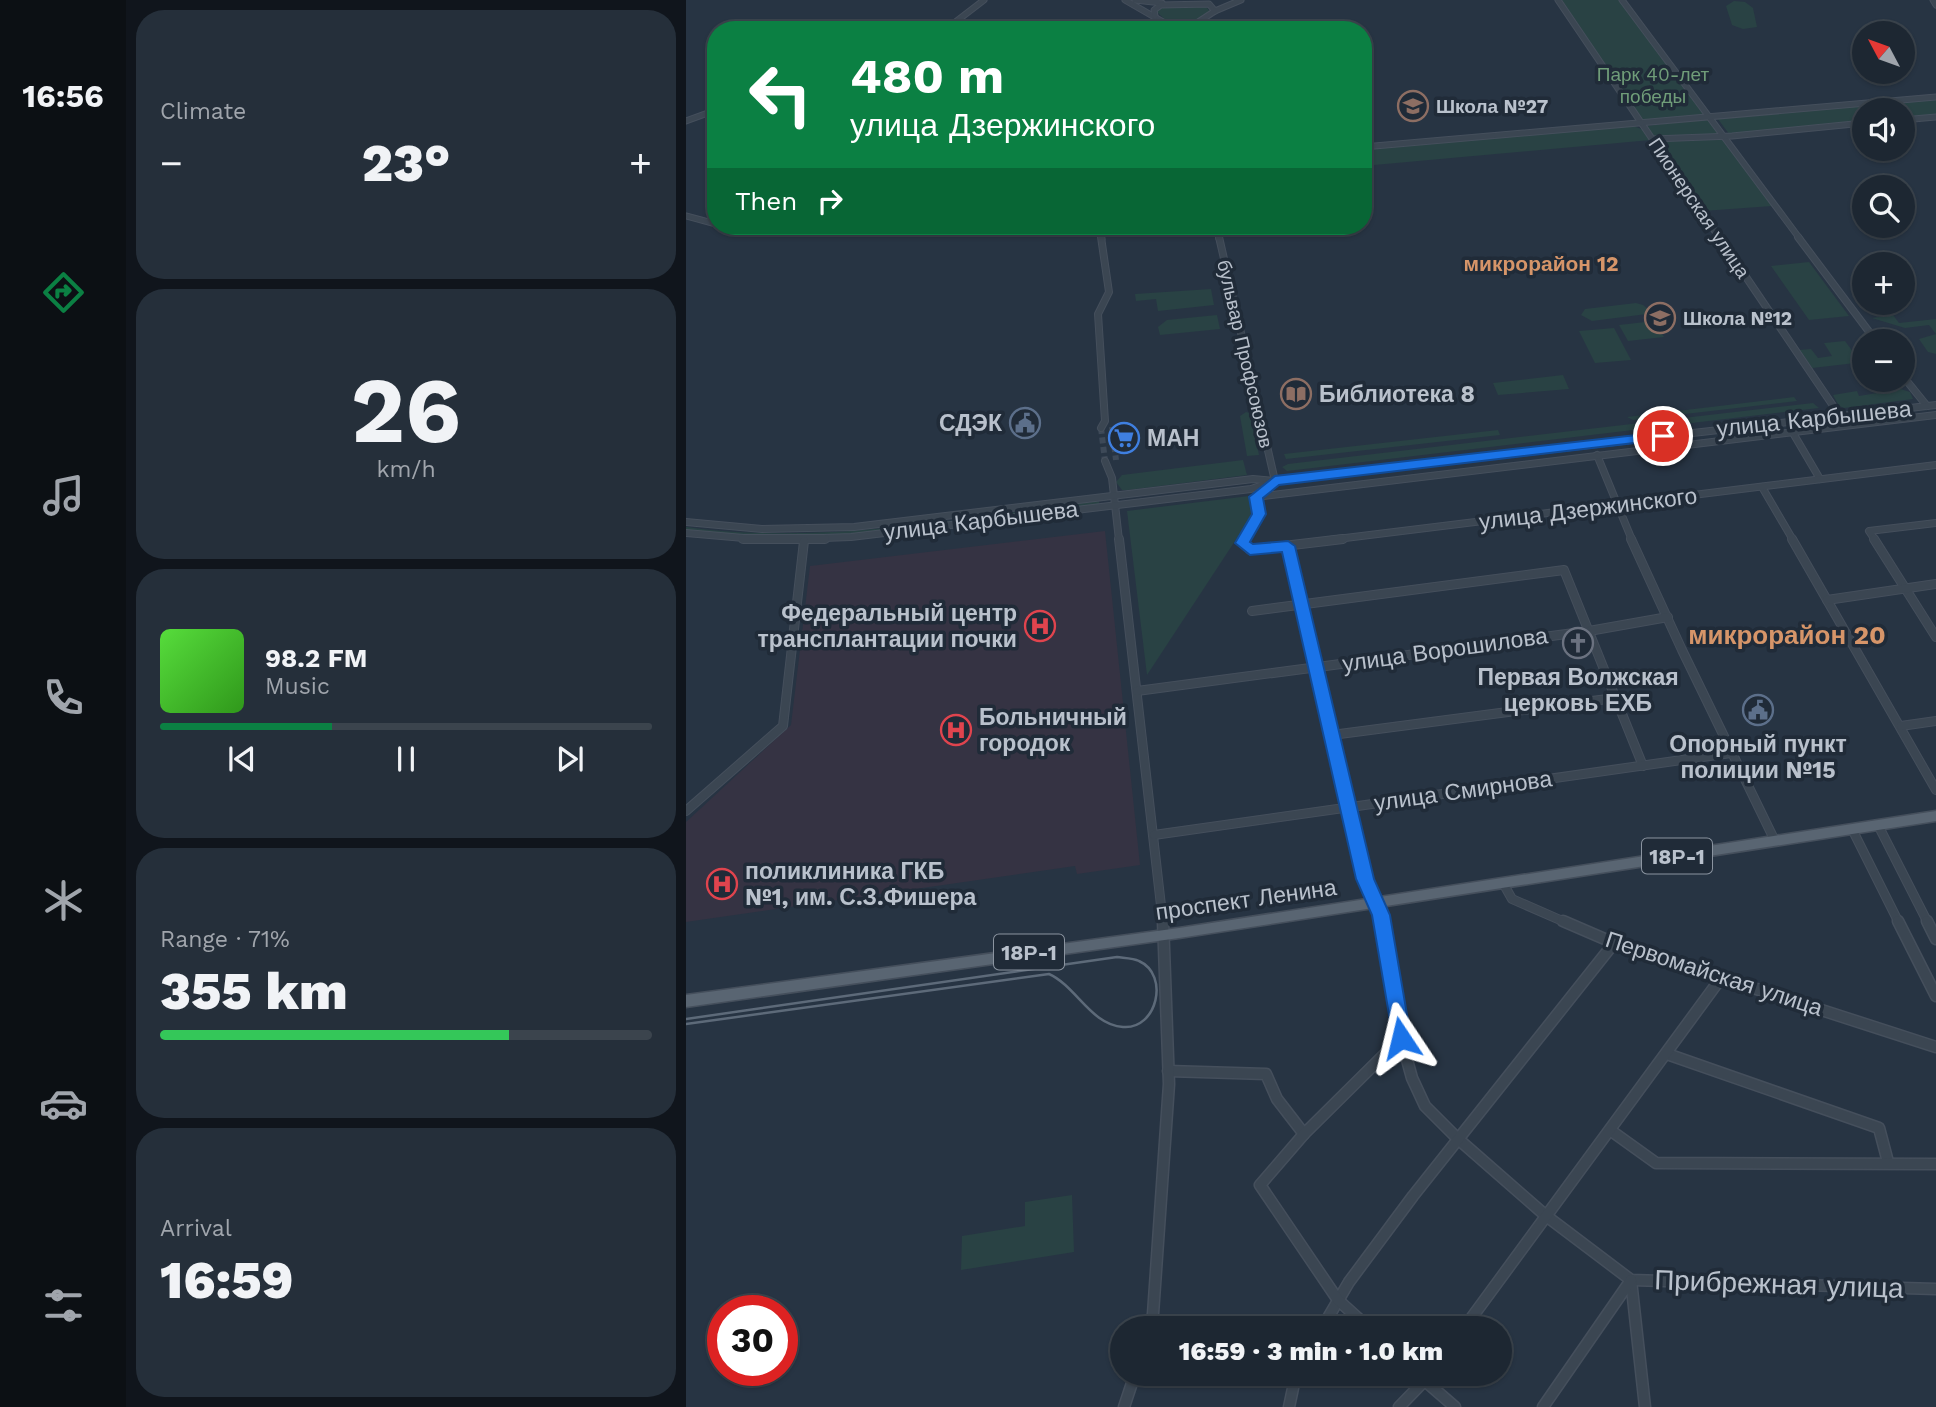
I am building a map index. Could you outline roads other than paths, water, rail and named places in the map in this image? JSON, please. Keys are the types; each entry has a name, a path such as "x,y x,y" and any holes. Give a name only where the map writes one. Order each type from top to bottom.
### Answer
{"main road":[{"name":"проспект Ленина","path":"686,1001 1164,934 1936,816"}],"street":[{"path":"957,21 984,0"},
{"path":"1125,0 1161,21"},
{"path":"1135,0 1214,6 1215,11"},
{"path":"1198,4 1227,0"},
{"path":"1201,21 1215,11 1241,0"},
{"name":"Пионерская улица","path":"1558,0 1840,416"},
{"path":"1622,0 1867,329"},
{"path":"1933,0 1936,5"},
{"path":"1156,16 1156,7 1172,4"},
{"path":"1372,146 1936,97"},
{"path":"686,121 707,113"},
{"path":"1915,119 1936,117"},
{"path":"1653,139 1852,124"},
{"path":"686,216 707,221"},
{"path":"1101,235 1109,292 1098,314 1103,425 1112,427"},
{"name":"бульвар Профсоюзов","path":"1218,235 1275,481"},
{"path":"1915,391 1927,406"},
{"name":"улица Карбышева","path":"686,533 756,540 804,541 1253,479 1275,481 1936,405"},
{"path":"1256,497 1936,415"},
{"path":"1793,433 1820,479"},
{"path":"1597,455 1668,617 1775,841"},
{"path":"1111,473 1116,460"},
{"path":"1105,461 1111,473 1115,500 1164,934 1169,1084 1152,1316"},
{"path":"1253,479 1270,464"},
{"name":"улица Дзержинского","path":"1256,497 1259,514 1242,543 1250,550 1936,465"},
{"path":"1256,497 1275,481"},
{"name":"улица Карбышева","path":"686,522 762,529 854,527 1251,489 1275,481"},
{"path":"1762,487 1936,790"},
{"path":"1936,523 1869,531 1936,637"},
{"path":"686,811 783,726 804,541"},
{"name":"Прибрежная улица","path":"1288,546 1365,879 1382,917 1401,1038 1412,1078 1425,1106 1457,1138 1545,1215 1631,1280 1936,1289"},
{"path":"1252,611 1564,570 1643,766"},
{"path":"1827,600 1936,584"},
{"name":"улица Ворошилова","path":"1137,691 1589,631 1668,617"},
{"path":"1332,735 1615,698"},
{"path":"1901,726 1936,721"},
{"name":"улица Смирнова","path":"1154,835 1731,753"},
{"path":"1878,825 1936,939"},
{"path":"1852,829 1936,996"},
{"name":"Первомайская улица","path":"1503,883 1512,899 1614,943 1936,1047"},
{"path":"1332,1316 1338,1300 1457,1138 1614,943"},
{"path":"1473,1316 1721,978"},
{"path":"1356,1316 1338,1300 1259,1185 1304,1134 1401,1038"},
{"path":"1667,1054 1879,1128 1888,1162"},
{"path":"1168,1072 1266,1074 1277,1099 1304,1134"},
{"path":"1610,1130 1656,1163 1936,1164"},
{"path":"1544,1407 1631,1280"},
{"path":"1631,1280 1645,1407"},
{"path":"1124,1407 1131,1386"},
{"path":"1289,1407 1293,1386"},
{"path":"1399,1407 1416,1386"},
{"path":"1434,1386 1455,1407"}],"tunnel":[{"path":"1112,427 1116,460"},
{"path":"1101,428 1105,461"}],"tram line":[{"path":"686,1019 1117,957 1137,960 1149,968 1157,989 1151,1011 1144,1020 1135,1026 1123,1027 1102,1020 1049,974 686,1024"}],"place":[{"name":"Школа №27","path":"1413,106"},
{"name":"Школа №12","path":"1660,318"},
{"name":"Библиотека 8","path":"1296,394"},
{"name":"СДЭК","path":"1025,423"},
{"name":"МАН","path":"1124,438"},
{"name":"Федеральный центр трансплантации почки","path":"1040,626"},
{"name":"Первая Волжская церковь ЕХБ","path":"1578,643"},
{"name":"Опорный пункт полиции №15","path":"1758,710"},
{"name":"Больничный городок","path":"956,730"},
{"name":"поликлиника ГКБ №1, им. С.З.Фишера","path":"722,884"}],"district":[{"name":"микрорайон 12","path":"1541,263"},
{"name":"микрорайон 20","path":"1787,635"}],"park label":[{"name":"Парк 40-лет победы","path":"1653,85"}]}
